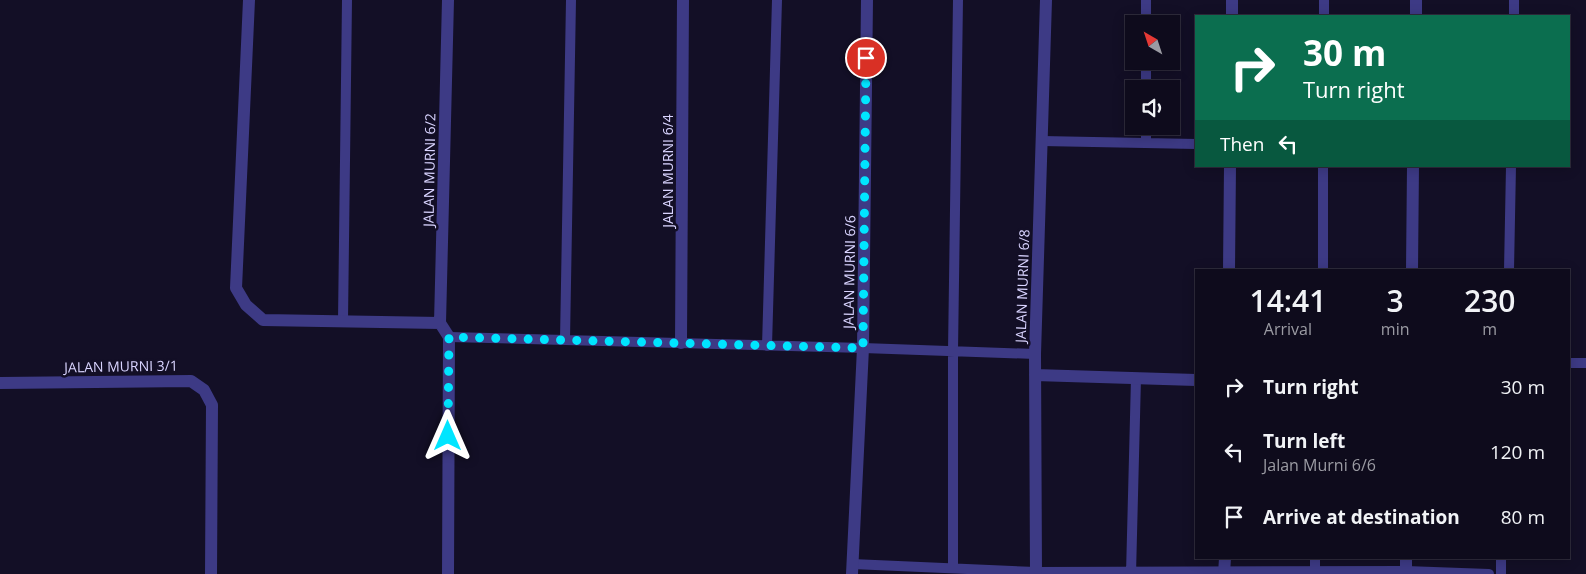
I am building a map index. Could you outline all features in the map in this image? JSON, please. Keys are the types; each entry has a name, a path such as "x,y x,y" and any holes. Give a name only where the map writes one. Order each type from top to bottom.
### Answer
{"street":[{"path":"249,0 236,288 246,305 263,320 440,323 449,337 448,574"},
{"name":"JALAN MURNI 6/2","path":"440,323 448,0"},
{"name":"JALAN MURNI 6/4","path":"681,343 683,0"},
{"name":"JALAN MURNI 6/6","path":"852,569 863,348 867,0"},
{"name":"JALAN MURNI 6/8","path":"1036,573 1035,354 1046,0"},
{"path":"1232,0 1232,15"},
{"path":"1416,0 1416,15"},
{"path":"1229,269 1230,167"},
{"path":"1412,269 1413,167"},
{"path":"1035,375 1195,380"},
{"name":"JALAN MURNI 3/1","path":"0,382 191,381 204,390 212,405 211,574"},
{"path":"1224,559 1224,573"},
{"path":"1406,559 1406,573"}],"lane":[{"path":"343,321 347,0"},
{"path":"565,340 570,0"},
{"path":"767,346 777,0"},
{"path":"953,571 953,351 958,0"},
{"path":"1146,0 1146,15"},
{"path":"1324,0 1324,15"},
{"path":"1514,0 1514,15"},
{"path":"1146,135 1146,143"},
{"path":"1042,141 1195,144"},
{"path":"1323,167 1323,269"},
{"path":"1510,269 1511,167"},
{"path":"449,337 1035,354"},
{"path":"1570,363 1586,363"},
{"path":"1131,573 1136,378"},
{"path":"1315,573 1316,559"},
{"path":"1501,559 1501,574"},
{"path":"852,569 1036,573 1489,574"}],"route":[{"path":"448,436 449,337 863,348 866,58"}]}
